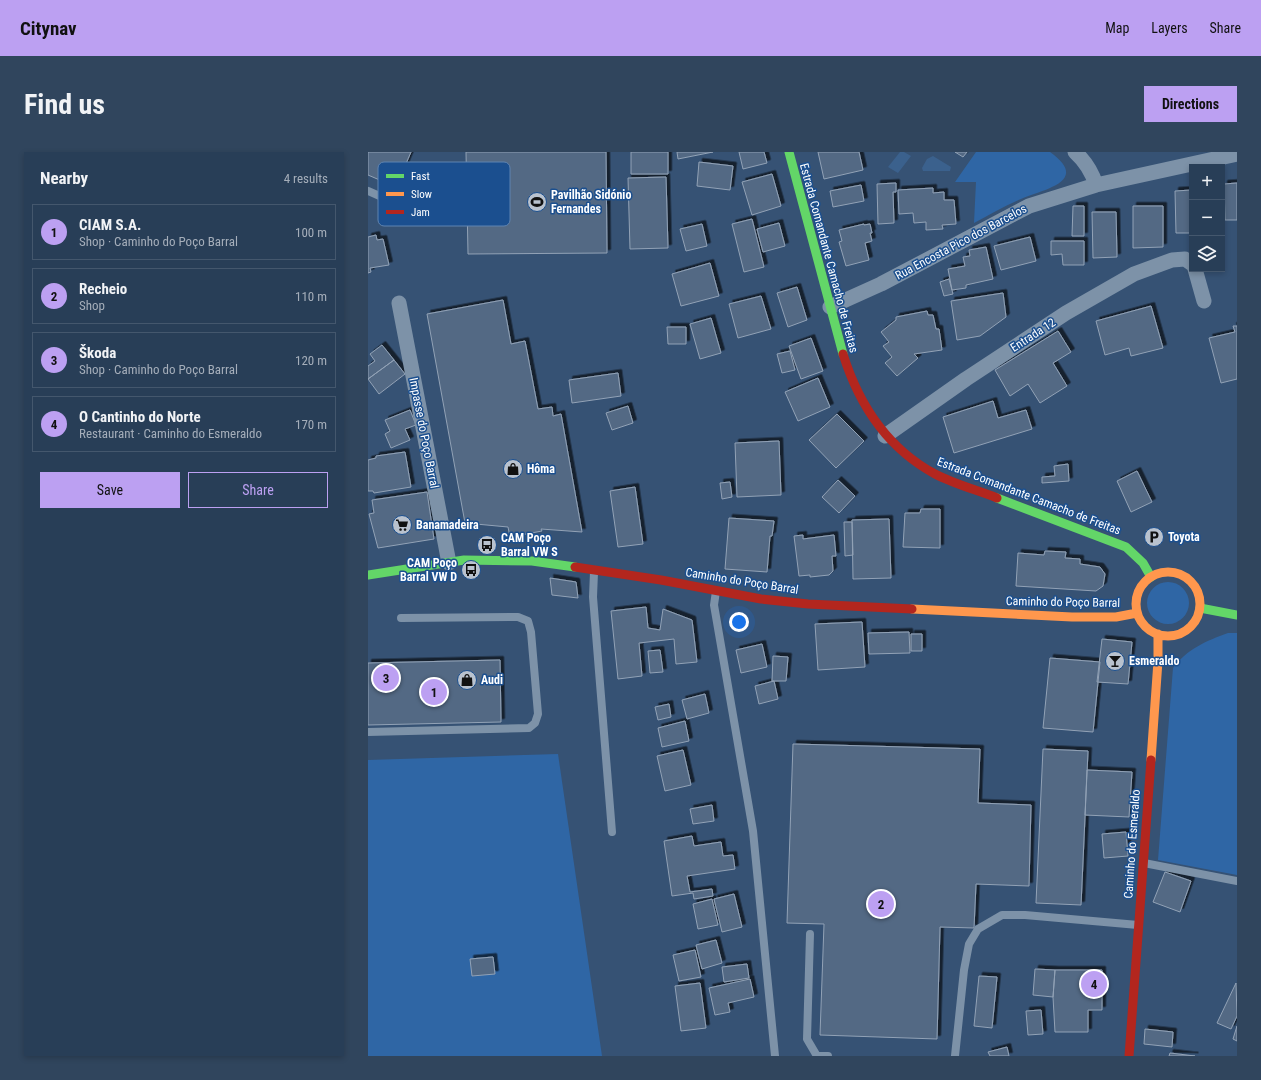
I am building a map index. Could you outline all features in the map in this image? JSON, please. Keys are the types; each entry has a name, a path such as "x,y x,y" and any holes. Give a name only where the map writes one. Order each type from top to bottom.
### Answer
{"main road":[{"name":"Estrada Comandante Camacho de Freitas","path":"789,152 839,345 853,384 885,436 910,457 935,474 1126,547 1143,563 1151,577"},
{"name":"Caminho do Poço Barral","path":"368,575 448,562 500,559 532,561 594,569 761,599 808,604 1072,617 1116,617 1137,613"},
{"path":"1169,572 1180,574 1189,579 1196,588 1200,598 1200,608 1197,618 1191,626 1183,632 1173,636 1158,634 1147,628 1137,613 1138,594 1143,585 1151,577 1169,572"},
{"path":"1200,608 1237,615"},
{"name":"Caminho do Esmeraldo","path":"1129,1056 1158,661 1158,634"}],"street":[{"path":"1075,152 1084,160 1092,174 1096,186"},
{"name":"Rua Encosta Pico dos Barcelos","path":"830,307 881,284 1029,206 1096,186 1237,154"},
{"name":"Entrada 12","path":"885,436 966,379 1066,314 1134,274 1172,260 1185,260 1189,262"},
{"path":"1196,272 1204,301"},
{"name":"Impasse do Poço Barral","path":"399,303 448,562"}],"lane":[{"path":"368,191 378,195"},
{"path":"594,569 592,597 612,832"},
{"path":"716,590 714,605 752,831 775,1056"},
{"path":"368,732 529,728 535,723 538,714 531,632 528,621 518,616 401,618"},
{"path":"1143,863 1237,880"},
{"path":"955,1056 964,970 969,944 978,929 1002,916 1025,915 1139,925"},
{"path":"810,934 807,1039 817,1056 828,1056"}],"shaded area":[{"path":"900,152 904,152 911,156 898,173 888,167"},
{"path":"976,152 1050,152 1062,162 1066,171 1065,178 1050,188 1021,199 974,223 976,182 955,182"},
{"path":"933,156 951,167 950,171 923,171 922,168 927,159"},
{"path":"1164,582 1172,582 1180,585 1186,591 1189,603 1186,615 1180,621 1172,624 1164,624 1156,621 1150,615 1147,607 1147,599 1150,591 1156,585"},
{"path":"1228,633 1237,633 1237,875 1158,860 1173,668 1178,661 1198,646"},
{"path":"558,754 602,1056 368,1056 368,760"}],"building":[{"path":"368,152 411,152 407,162 378,162 378,179 368,175"},
{"name":"Pavilhão Sidónio Fernandes","path":"466,152 606,152 607,253 468,254 467,226 510,226 510,162 466,162"},
{"path":"631,152 668,152 668,174 631,174"},
{"path":"677,152 713,152 678,159"},
{"path":"739,152 764,152 767,163 743,169"},
{"path":"818,152 859,152 863,170 824,179"},
{"path":"955,152 967,152 963,157"},
{"path":"699,162 733,166 730,190 697,186"},
{"path":"772,174 781,206 752,215 742,182"},
{"path":"666,177 668,248 630,249 628,178"},
{"path":"896,183 896,192 893,192 894,223 878,224 877,184"},
{"path":"1237,183 1237,220 1225,220 1225,184"},
{"path":"861,185 864,201 833,207 830,191"},
{"path":"933,188 933,193 944,192 944,200 954,200 956,224 942,225 943,229 926,230 926,222 914,223 913,213 899,214 898,190"},
{"path":"1189,190 1189,233 1176,233 1175,191"},
{"path":"1073,206 1084,206 1084,236 1072,236"},
{"path":"1133,206 1163,206 1163,247 1133,248"},
{"path":"1092,212 1116,212 1117,257 1093,258"},
{"path":"752,219 764,267 744,272 732,224"},
{"path":"779,223 785,246 763,252 757,229"},
{"path":"702,224 707,246 686,251 680,229"},
{"path":"870,224 872,233 870,233 872,241 865,243 869,260 846,266 839,242 842,241 839,230"},
{"path":"376,235 377,240 383,239 389,265 370,268 371,272 368,273 368,237"},
{"path":"1030,237 1036,261 1001,270 994,246"},
{"path":"1051,241 1084,241 1084,265 1063,265 1062,254 1051,255"},
{"path":"986,247 993,279 966,285 966,288 952,290 948,269 965,266 963,257 970,256 969,250"},
{"path":"710,263 719,296 681,306 672,274"},
{"path":"949,279 953,294 944,296 940,282"},
{"path":"797,287 807,320 788,327 777,293"},
{"path":"1003,293 1006,317 980,336 957,340 951,301"},
{"path":"761,296 771,329 738,338 729,304"},
{"name":"Hôma","path":"503,300 511,344 525,341 538,409 552,407 553,416 561,414 582,532 541,529 542,531 510,537 508,527 465,523 427,314"},
{"path":"1151,306 1163,348 1131,356 1129,348 1105,355 1096,321"},
{"path":"927,311 928,315 933,315 936,329 939,329 942,350 914,354 918,358 897,376 885,363 892,357 883,346 889,342 881,332 896,320 896,317"},
{"path":"711,318 721,353 700,359 690,324"},
{"path":"1233,326 1237,326 1237,379 1221,383 1209,338 1235,332"},
{"path":"667,327 686,327 686,344 668,344"},
{"path":"1058,331 1071,352 1053,363 1067,386 1040,403 1028,384 1010,396 995,370"},
{"path":"811,338 823,371 801,379 789,346"},
{"path":"382,345 394,360 368,379 368,366 375,361 370,354"},
{"path":"790,351 795,370 782,373 777,354"},
{"path":"394,360 405,374 379,394 368,379"},
{"path":"618,373 621,396 572,403 569,380"},
{"path":"818,378 830,407 798,421 785,392"},
{"path":"993,401 998,418 1026,410 1032,429 954,453 943,417"},
{"path":"628,406 633,423 612,430 606,413"},
{"path":"410,410 416,425 405,429 410,440 391,448 385,434 390,431 385,420"},
{"path":"837,414 864,441 836,468 809,440"},
{"path":"779,441 781,495 737,497 735,443"},
{"path":"405,452 411,487 374,493 373,491 368,491 368,460 376,458 376,456"},
{"path":"1068,464 1069,481 1042,483 1042,477 1055,476 1054,466"},
{"path":"1137,471 1152,502 1131,512 1117,481"},
{"path":"838,480 855,496 839,513 822,497"},
{"path":"730,482 732,497 722,499 720,483"},
{"path":"635,487 643,544 618,547 610,491"},
{"name":"Banamadeira","path":"427,492 434,539 378,548 369,514 374,513 372,500"},
{"path":"921,509 940,509 940,548 903,547 905,513 920,513"},
{"path":"729,518 774,521 772,536 770,536 767,572 725,569"},
{"path":"889,519 891,578 853,579 852,520"},
{"path":"844,522 852,522 853,555 845,556"},
{"path":"803,535 803,539 834,535 836,556 832,556 833,571 829,575 810,577 810,575 799,576 794,536"},
{"path":"1045,551 1066,552 1065,558 1080,559 1080,564 1100,567 1105,574 1103,586 1096,591 1016,586 1018,553 1044,555"},
{"path":"550,578 576,582 578,598 552,595"},
{"path":"646,607 648,628 660,630 663,609 692,620 697,662 676,664 674,639 639,643 642,676 618,679 611,611"},
{"path":"862,622 865,667 818,670 815,624"},
{"path":"909,632 910,653 869,654 868,633"},
{"path":"911,634 922,634 922,651 911,651"},
{"path":"1102,639 1132,642 1128,684 1097,682"},
{"path":"762,644 767,667 741,673 736,650"},
{"path":"660,650 663,672 650,673 648,651"},
{"path":"773,656 788,657 786,681 772,681"},
{"path":"1050,658 1100,662 1093,732 1043,728"},
{"path":"500,660 501,722 368,725 368,663"},
{"path":"774,681 778,699 759,704 755,686"},
{"path":"705,694 709,713 687,719 682,700"},
{"path":"669,704 671,717 658,720 655,707"},
{"path":"685,721 689,741 662,747 658,728"},
{"path":"793,744 980,749 978,803 1031,805 1029,886 976,884 974,928 940,927 937,1039 820,1035 824,924 787,923"},
{"path":"1043,749 1088,751 1081,905 1036,903"},
{"path":"683,750 691,785 665,791 657,756"},
{"path":"1087,770 1132,772 1129,817 1085,815"},
{"path":"712,805 714,821 693,824 690,809"},
{"path":"1126,832 1128,856 1104,858 1102,834"},
{"path":"692,836 694,846 721,842 723,856 733,855 735,869 687,876 690,892 712,889 713,896 694,899 693,893 672,896 664,841"},
{"path":"1165,872 1191,881 1180,912 1153,902"},
{"path":"734,894 742,927 722,932 714,899"},
{"path":"712,899 718,925 698,929 693,904"},
{"path":"716,940 722,963 702,969 696,945"},
{"path":"695,950 701,977 679,981 673,955"},
{"path":"493,957 495,974 472,976 470,959"},
{"path":"747,964 749,978 724,982 722,967"},
{"path":"1035,969 1055,970 1053,997 1033,995"},
{"path":"1055,970 1102,970 1102,1010 1088,1010 1088,1032 1055,1032 1053,997"},
{"path":"979,976 997,977 992,1028 974,1026"},
{"path":"750,979 754,997 728,1003 730,1012 715,1015 709,988"},
{"path":"700,983 706,1028 681,1031 675,986"},
{"path":"1236,983 1237,1016 1231,1029 1217,1023"},
{"path":"1041,1010 1043,1034 1028,1035 1026,1011"},
{"path":"1237,1026 1237,1041 1233,1039"},
{"path":"1145,1029 1173,1032 1172,1047 1144,1044"},
{"path":"1007,1047 1009,1056 990,1056 988,1052"},
{"path":"1170,1053 1195,1056 1169,1056"}],"traffic: fast":[{"path":"789,152 843,354"},
{"path":"997,498 1126,547 1143,563 1151,577"},
{"path":"368,575 464,560 532,561 575,567"},
{"path":"1200,608 1237,615"}],"traffic: slow":[{"path":"1168,572 1186,578 1194,586 1200,604 1194,622 1186,630 1168,636 1150,630 1142,622 1136,604 1142,586 1150,578 1168,572"},
{"path":"912,609 1072,617 1116,617 1137,613"},
{"path":"1151,760 1158,661 1158,634"}],"traffic: jam":[{"path":"843,354 857,391 866,408 889,438 918,463 942,478 997,498"},
{"path":"575,567 661,580 761,599 808,604 912,609"},
{"path":"1129,1056 1151,760"}],"place":[{"name":"Pavilhão Sidónio Fernandes","path":"537,202"},
{"name":"Hôma","path":"513,469"},
{"name":"Banamadeira","path":"402,525"},
{"name":"Toyota","path":"1154,537"},
{"name":"CAM Poço Barral VW S","path":"487,545"},
{"name":"CAM Poço Barral VW D","path":"471,570"},
{"name":"Esmeraldo","path":"1115,661"},
{"name":"Škoda","path":"386,678"},
{"name":"Audi","path":"467,680"},
{"name":"CIAM S.A.","path":"434,692"},
{"name":"Recheio","path":"881,904"},
{"name":"O Cantinho do Norte","path":"1094,984"}]}
